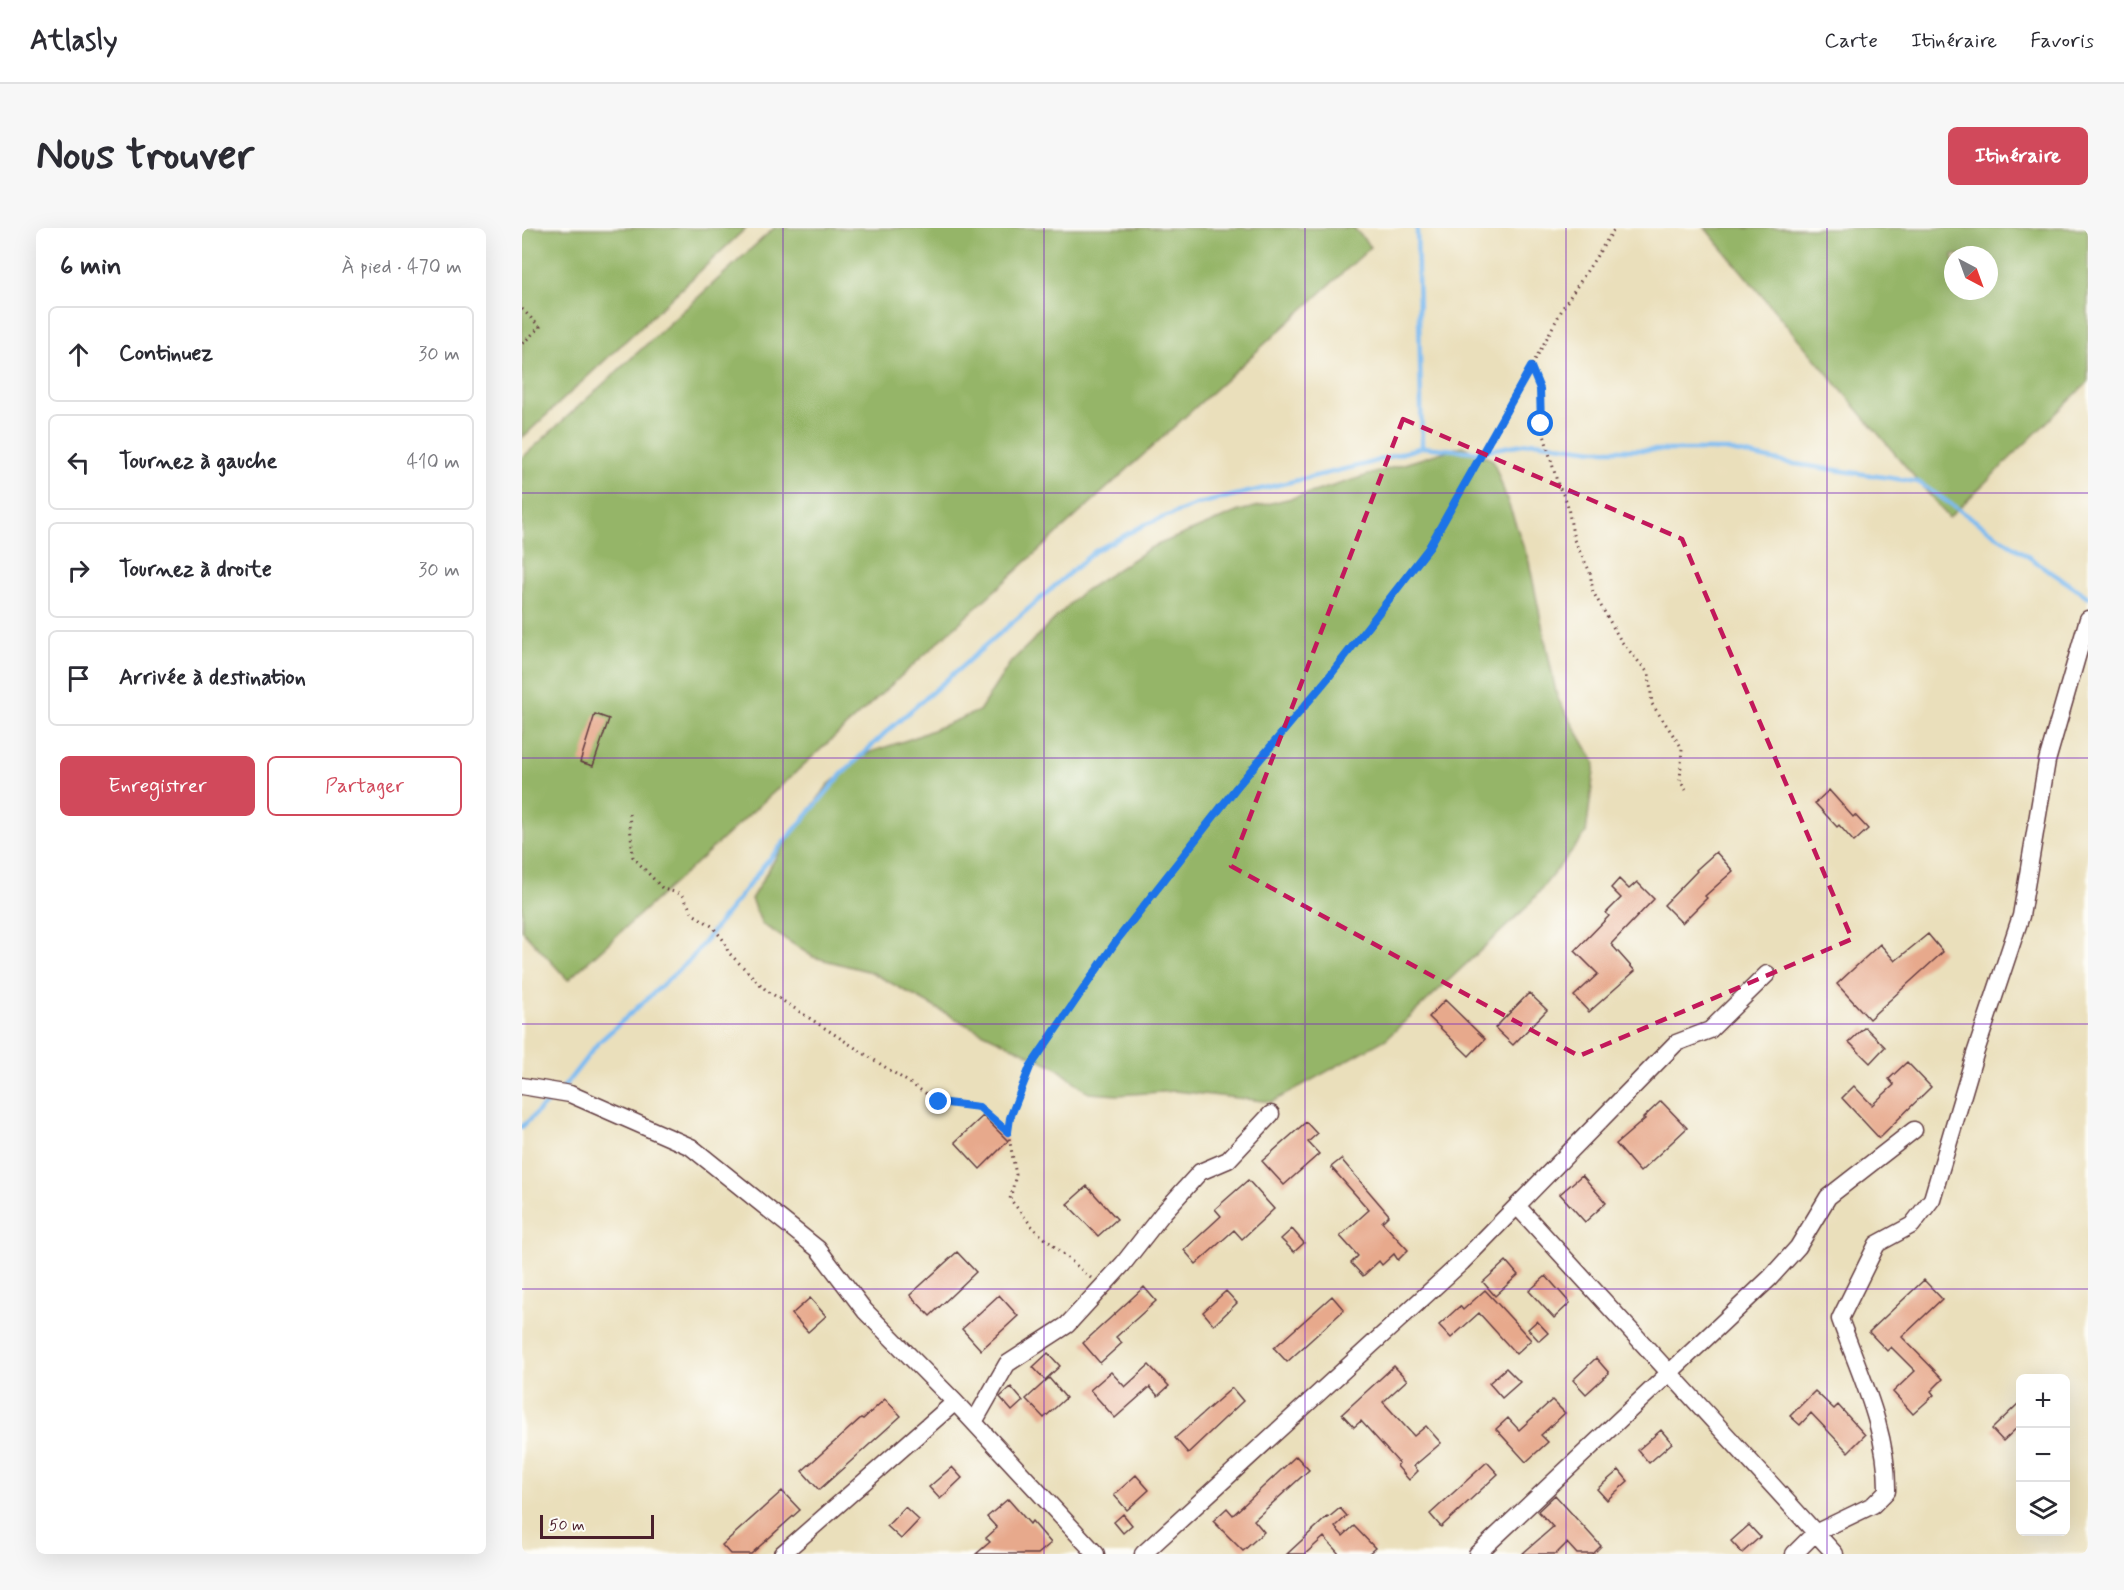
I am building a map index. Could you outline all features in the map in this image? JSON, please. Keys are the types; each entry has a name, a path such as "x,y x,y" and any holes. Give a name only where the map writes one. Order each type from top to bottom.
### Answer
{"street":[{"path":"1794,1554 1815,1533 1873,1505 1887,1491 1882,1437 1840,1319 1877,1244 1912,1225 1932,1199 1975,1054 2021,915 2047,761 2088,619"},
{"path":"1143,1554 1462,1262 1676,1043 1710,1030 1767,974"},
{"path":"522,1086 570,1094 691,1147 818,1249 865,1311 955,1402 1096,1554"},
{"path":"974,1422 1007,1364 1067,1325 1200,1172 1228,1160 1271,1114"},
{"path":"1477,1554 1770,1278 1798,1246 1828,1197 1914,1130"},
{"path":"1517,1206 1835,1554"},
{"path":"782,1554 955,1402"}],"path":[{"path":"1101,1288 1035,1230 1010,1199 1016,1175 1008,1132 1010,1118 1030,1067 1117,940 1236,788 1328,678 1428,549 1564,306 1615,228"},
{"path":"522,309 540,327 522,344"},
{"path":"1531,367 1540,389 1541,424 1546,444 1558,485 1568,502 1574,540 1590,572 1593,592 1621,641 1649,674 1652,704 1682,748 1680,781 1686,790"},
{"path":"629,814 633,857 663,889 682,894 693,914 712,926 725,942 728,952 766,990 939,1102 979,1107 1008,1132"}],"highlighted area":[{"path":"1403,419 1682,539 1852,939 1579,1056 1231,866"}],"green space":[{"path":"522,228 746,228 522,438"},
{"path":"774,228 1354,228 1371,247 568,980 522,930 522,458"},
{"path":"1705,228 2088,228 2088,382 1949,518"},
{"path":"1462,446 1493,460 1529,562 1557,697 1595,763 1586,833 1527,907 1386,1039 1272,1102 1175,1091 1118,1095 1089,1093 1054,1066 967,1025 871,972 813,957 762,924 751,899 778,854 828,785 868,753 913,738 979,711 1010,663 1081,593 1150,548 1239,511 1304,495"}],"building":[{"path":"595,714 609,719 593,766 580,762"},
{"path":"1829,790 1853,817 1855,815 1868,829 1854,842 1815,803"},
{"path":"1716,852 1733,871 1705,896 1707,898 1682,923 1664,905"},
{"path":"1619,879 1629,889 1637,882 1654,899 1611,944 1635,971 1589,1012 1574,996 1598,974 1575,951 1609,916 1606,913 1621,898 1611,888"},
{"path":"1928,934 1943,952 1869,1019 1837,984 1880,944 1895,961"},
{"path":"1529,993 1547,1010 1513,1045 1495,1028"},
{"path":"1445,1000 1485,1039 1469,1056 1429,1017"},
{"path":"1865,1027 1885,1047 1870,1063 1849,1042"},
{"path":"1907,1062 1931,1087 1879,1138 1842,1098 1854,1086 1872,1105 1894,1085 1889,1079"},
{"path":"1661,1101 1687,1128 1640,1172 1616,1144 1645,1119 1643,1118"},
{"path":"983,1116 1008,1141 980,1169 955,1142"},
{"path":"1306,1122 1317,1134 1308,1142 1319,1154 1284,1185 1262,1161"},
{"path":"1341,1159 1389,1215 1382,1222 1408,1250 1398,1260 1394,1254 1382,1265 1379,1261 1363,1276 1351,1263 1358,1256 1340,1236 1369,1210 1331,1167"},
{"path":"1582,1175 1606,1203 1585,1222 1560,1194"},
{"path":"1248,1180 1274,1209 1242,1239 1234,1230 1196,1264 1184,1250 1221,1216 1215,1209"},
{"path":"1087,1186 1117,1219 1098,1236 1067,1204"},
{"path":"1292,1229 1304,1243 1294,1252 1281,1239"},
{"path":"957,1252 976,1272 930,1316 910,1295"},
{"path":"1506,1261 1518,1275 1495,1296 1483,1282"},
{"path":"1546,1276 1570,1303 1554,1318 1529,1291"},
{"path":"1924,1280 1942,1299 1902,1337 1943,1379 1931,1391 1934,1395 1913,1414 1893,1392 1915,1371 1891,1347 1887,1351 1869,1332"},
{"path":"1144,1287 1156,1301 1116,1337 1122,1343 1100,1363 1083,1343"},
{"path":"1485,1290 1531,1340 1516,1354 1479,1313 1451,1338 1439,1325 1460,1306 1463,1310"},
{"path":"1226,1291 1237,1303 1214,1325 1203,1312"},
{"path":"999,1295 1018,1316 981,1350 962,1329"},
{"path":"1332,1296 1344,1310 1287,1362 1274,1348"},
{"path":"810,1298 826,1316 808,1332 792,1314"},
{"path":"1537,1321 1548,1333 1539,1341 1528,1329"},
{"path":"1048,1353 1060,1366 1045,1380 1033,1367"},
{"path":"1596,1358 1609,1373 1586,1394 1573,1380"},
{"path":"1149,1365 1169,1386 1158,1396 1150,1387 1115,1418 1090,1390 1111,1372 1125,1387"},
{"path":"1394,1366 1407,1380 1383,1402 1414,1436 1426,1426 1441,1443 1414,1466 1418,1471 1409,1480 1397,1466 1399,1463 1361,1421 1354,1427 1342,1414"},
{"path":"1506,1368 1520,1382 1502,1398 1489,1383"},
{"path":"1049,1378 1066,1398 1044,1418 1026,1399"},
{"path":"1011,1387 1023,1401 1012,1411 1000,1397"},
{"path":"1232,1388 1243,1401 1188,1453 1175,1438"},
{"path":"1815,1391 1834,1409 1838,1405 1865,1435 1848,1452 1811,1413 1800,1425 1790,1416"},
{"path":"885,1399 901,1416 819,1490 802,1471"},
{"path":"1552,1400 1565,1413 1541,1435 1548,1442 1526,1462 1496,1429 1508,1418 1519,1430"},
{"path":"2016,1406 2016,1429 2003,1441 1992,1429"},
{"path":"1661,1430 1672,1443 1649,1463 1638,1450"},
{"path":"1296,1456 1309,1470 1254,1520 1264,1532 1243,1551 1213,1521 1227,1508 1233,1515"},
{"path":"1487,1462 1498,1474 1441,1527 1430,1514"},
{"path":"952,1467 962,1478 940,1499 929,1487"},
{"path":"1619,1470 1628,1481 1607,1500 1597,1489"},
{"path":"1136,1475 1149,1490 1127,1510 1114,1495"},
{"path":"782,1491 800,1510 751,1554 730,1554 722,1545"},
{"path":"1555,1495 1601,1546 1593,1554 1577,1554 1567,1543 1556,1554 1522,1554 1553,1527 1538,1511"},
{"path":"1008,1499 1051,1543 1038,1554 976,1554 990,1542 986,1538 997,1528 987,1517"},
{"path":"905,1507 919,1520 901,1539 887,1526"},
{"path":"1340,1508 1347,1516 1335,1527 1343,1536 1354,1526 1375,1548 1368,1554 1339,1554 1324,1537 1305,1554 1287,1554 1327,1517"},
{"path":"1123,1514 1132,1525 1123,1533 1114,1522"},
{"path":"1749,1525 1760,1537 1742,1553 1731,1541"}],"waterway":[{"path":"1417,228 1422,447"},
{"path":"563,1088 598,1043 690,960 763,867 842,774 885,733 1095,551 1144,525 1198,504 1366,464 1422,447 1478,452 1534,442 1594,450 1726,450 1788,463 1918,482 2088,597"},
{"path":"522,1127 554,1096"}],"route":[{"path":"939,1102 979,1107 1008,1132 1010,1118 1030,1067 1117,940 1236,788 1328,678 1428,549 1531,367 1540,389 1541,424"}]}
